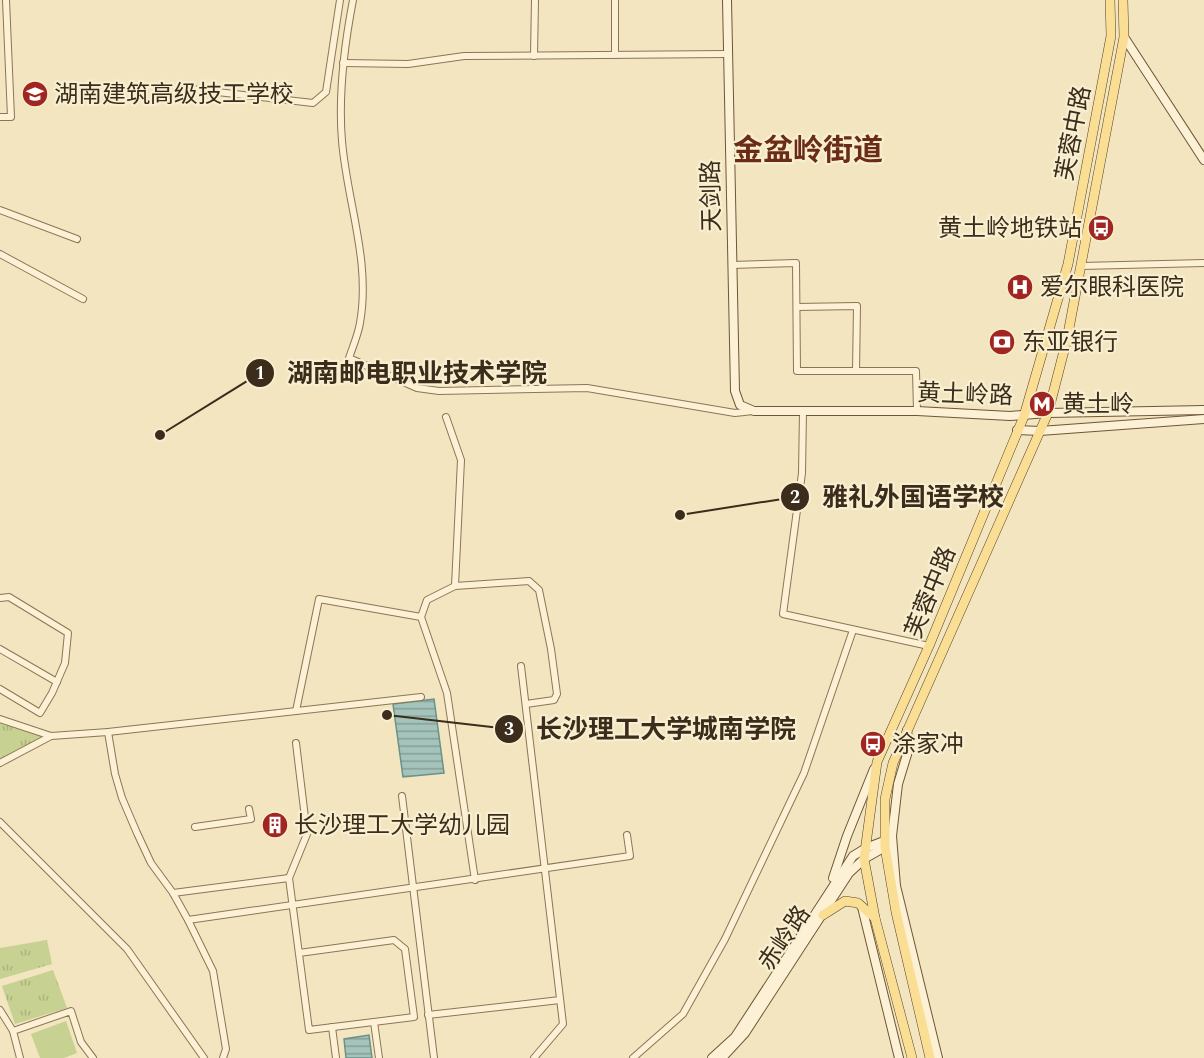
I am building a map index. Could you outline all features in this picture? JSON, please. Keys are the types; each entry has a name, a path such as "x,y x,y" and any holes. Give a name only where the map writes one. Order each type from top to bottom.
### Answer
{"main road":[{"name":"芙蓉中路","path":"912,1058 875,918 864,859 877,762 929,646 1024,416 1068,264 1111,36 1111,11 1108,0"},
{"name":"芙蓉中路","path":"930,1058 896,912 884,844 885,799 893,763 1048,413 1067,339 1124,37 1123,0"},
{"path":"823,915 845,901 858,903 875,918"}],"street":[{"path":"0,117 11,117 6,0"},
{"path":"192,89 313,103 326,93 340,0"},
{"path":"353,0 339,106 346,180 359,239 363,279 360,323 349,358 417,388 439,391 587,388 735,413 754,411"},
{"path":"534,56 535,0"},
{"path":"615,0 615,55"},
{"name":"天剑路","path":"727,0 735,390 740,405 754,411"},
{"path":"1124,37 1204,160"},
{"path":"344,63 408,64 464,56 727,54"},
{"path":"0,210 77,239"},
{"path":"0,254 82,299"},
{"path":"1081,266 1204,262"},
{"path":"732,266 796,263 797,371 916,371 917,411"},
{"path":"797,307 857,306 856,371"},
{"name":"黄土岭路","path":"754,411 917,411 1024,416 1048,413 1204,410"},
{"path":"804,411 802,473 783,614 929,646"},
{"path":"446,417 461,460 455,586"},
{"name":"黄土岭路","path":"1017,430 1040,431 1204,420"},
{"path":"475,880 447,693 420,617 427,600 455,586 530,581 539,591 551,649 557,694 554,700 526,704"},
{"path":"0,598 9,597 68,633 65,663 40,713 0,689"},
{"path":"296,711 319,599 420,617"},
{"path":"633,1058 683,1014 725,939 804,773 853,630"},
{"path":"0,649 57,682"},
{"path":"521,666 563,1024 534,1058"},
{"path":"0,719 51,736 108,732 421,697"},
{"path":"907,730 909,748 893,809 891,836 893,861 896,886 938,1058"},
{"path":"108,732 111,760 122,798 151,863 173,893 213,971 226,1049 223,1058"},
{"path":"0,763 51,736"},
{"path":"296,743 307,834 289,878 309,1030 414,1017 405,949 394,940 299,953"},
{"name":"赤岭路","path":"830,890 846,836 877,762"},
{"path":"402,796 434,1058"},
{"path":"195,826 251,819 249,809"},
{"path":"0,822 127,948 204,1058"},
{"path":"188,920 630,856 627,835"},
{"name":"赤岭路","path":"712,1058 735,1036 853,856 866,848 884,844"},
{"name":"赤岭路","path":"722,1058 745,1034 849,873 884,844"},
{"path":"173,893 289,878"},
{"path":"862,908 899,1058"},
{"path":"428,1015 560,1000"},
{"path":"0,1010 13,1031 20,1058"},
{"path":"13,1031 71,1011 81,1042 93,1058"},
{"path":"374,1022 379,1058"},
{"path":"332,1027 336,1058"}],"green space":[{"path":"0,721 39,734 40,740 0,762"},
{"path":"47,940 52,964 0,979 0,948"},
{"path":"53,970 67,1008 15,1024 2,986"},
{"path":"66,1021 77,1053 64,1058 40,1058 31,1034"}],"water":[{"path":"434,699 444,773 403,777 393,704"},
{"path":"369,1035 372,1058 346,1058 344,1039"}],"place":[{"name":"湖南建筑高级技工学校","path":"35,94"},
{"name":"黄土岭地铁站","path":"1101,228"},
{"name":"爱尔眼科医院","path":"1020,287"},
{"name":"东亚银行","path":"1002,342"},
{"name":"黄土岭","path":"1042,404"},
{"name":"湖南邮电职业技术学院","path":"160,435"},
{"name":"雅礼外国语学校","path":"680,515"},
{"name":"长沙理工大学城南学院","path":"387,715"},
{"name":"涂家冲","path":"873,744"},
{"name":"长沙理工大学幼儿园","path":"275,825"}],"district":[{"name":"金盆岭街道","path":"808,150"}]}
